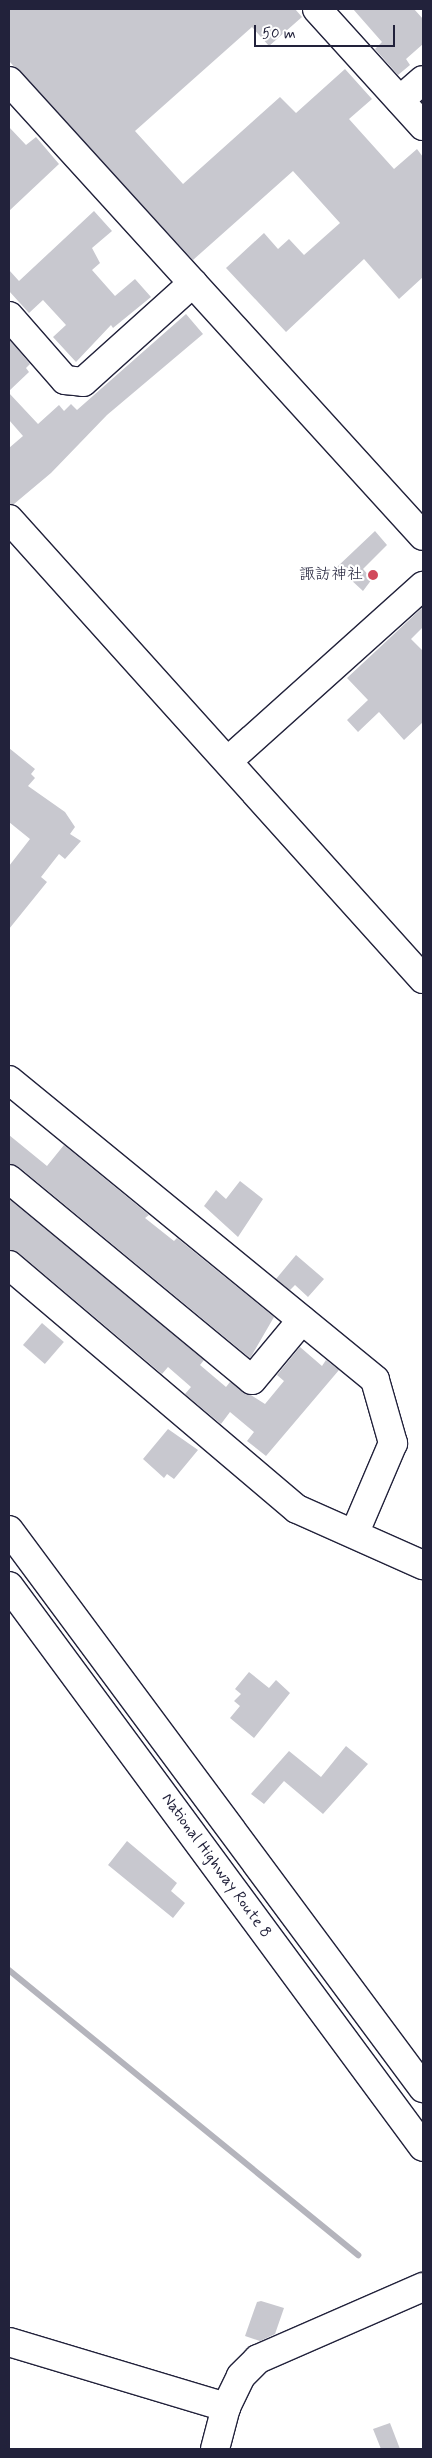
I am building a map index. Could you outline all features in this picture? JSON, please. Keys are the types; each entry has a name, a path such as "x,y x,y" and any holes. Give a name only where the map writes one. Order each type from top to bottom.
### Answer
{"main road":[{"path":"317,9 423,126"},
{"path":"400,100 423,80"},
{"path":"9,81 423,536"},
{"path":"9,316 65,380 83,382 193,283"},
{"path":"9,519 229,760 423,978"},
{"path":"229,760 423,586"},
{"path":"9,1080 375,1380 393,1443 355,1532"},
{"path":"9,1179 252,1380 302,1320"},
{"path":"9,1265 297,1509 355,1532 423,1565"},
{"path":"9,1530 379,2026 423,2088"},
{"name":"National Highway Route 8","path":"9,1586 423,2147"},
{"path":"379,2026 423,2073"},
{"path":"215,2449 226,2406 241,2376 258,2359 423,2287"},
{"path":"9,2342 226,2406"}],"building":[{"path":"9,9 295,9 302,17 269,46 252,27 135,131 183,184 280,97 296,113 345,69 372,99 349,119 394,169 417,149 423,157 423,277 399,299 364,259 286,332 226,268 264,233 278,249 289,239 304,255 340,223 293,171 193,260 9,61"},
{"path":"353,9 414,9 423,19 423,44 406,59 410,65 398,75 375,49 382,42"},
{"path":"9,127 26,145 36,137 59,164 9,211"},
{"path":"94,211 112,231 92,248 100,263 92,270 115,296 135,279 151,297 113,328 111,325 76,362 53,337 66,325 43,300 29,313 9,291 9,270 19,281"},
{"path":"186,314 203,334 107,415 51,473 14,504 9,504 9,448 23,436 9,420 9,393 38,424 59,405 64,411 71,404 77,410"},
{"path":"9,339 30,364 26,368 29,372 9,391"},
{"path":"375,531 387,545 363,569 372,579 363,591 337,567"},
{"path":"423,607 423,627 411,639 423,651 423,722 404,740 379,712 358,732 347,720 368,700 347,678"},
{"path":"9,748 35,769 31,774 35,778 28,786 65,812 75,827 70,834 81,841 65,859 59,854 41,877 47,882 9,929 9,866 30,839 9,822"},
{"path":"9,1135 47,1166 64,1145 149,1215 145,1218 174,1241 177,1238 274,1317 250,1358 19,1167 9,1164"},
{"path":"240,1181 263,1199 238,1237 204,1206 216,1190 226,1199"},
{"path":"9,1199 204,1360 200,1365 226,1387 230,1382 265,1404 284,1381 277,1375 300,1347 322,1366 326,1360 339,1370 266,1456 247,1441 254,1432 230,1412 221,1424 185,1394 191,1387 168,1367 162,1374 19,1253 9,1250"},
{"path":"296,1255 324,1279 308,1297 295,1285 290,1290 276,1279"},
{"path":"42,1323 64,1342 45,1364 23,1345"},
{"path":"168,1429 198,1450 174,1479 167,1474 164,1478 143,1459"},
{"path":"249,1672 269,1688 276,1680 290,1693 254,1738 230,1718 240,1706 234,1701 241,1694 235,1689"},
{"path":"346,1746 368,1764 323,1814 284,1781 264,1804 251,1794 289,1751 321,1777"},
{"path":"127,1841 177,1883 171,1891 185,1903 173,1918 108,1865"},
{"path":"261,2301 284,2308 275,2334 260,2341 245,2336 257,2302"},
{"path":"390,2423 400,2449 381,2449 373,2429"}],"waterway":[{"path":"9,1970 359,2255"}],"place":[{"name":"諏訪神社","path":"373,575"}]}
